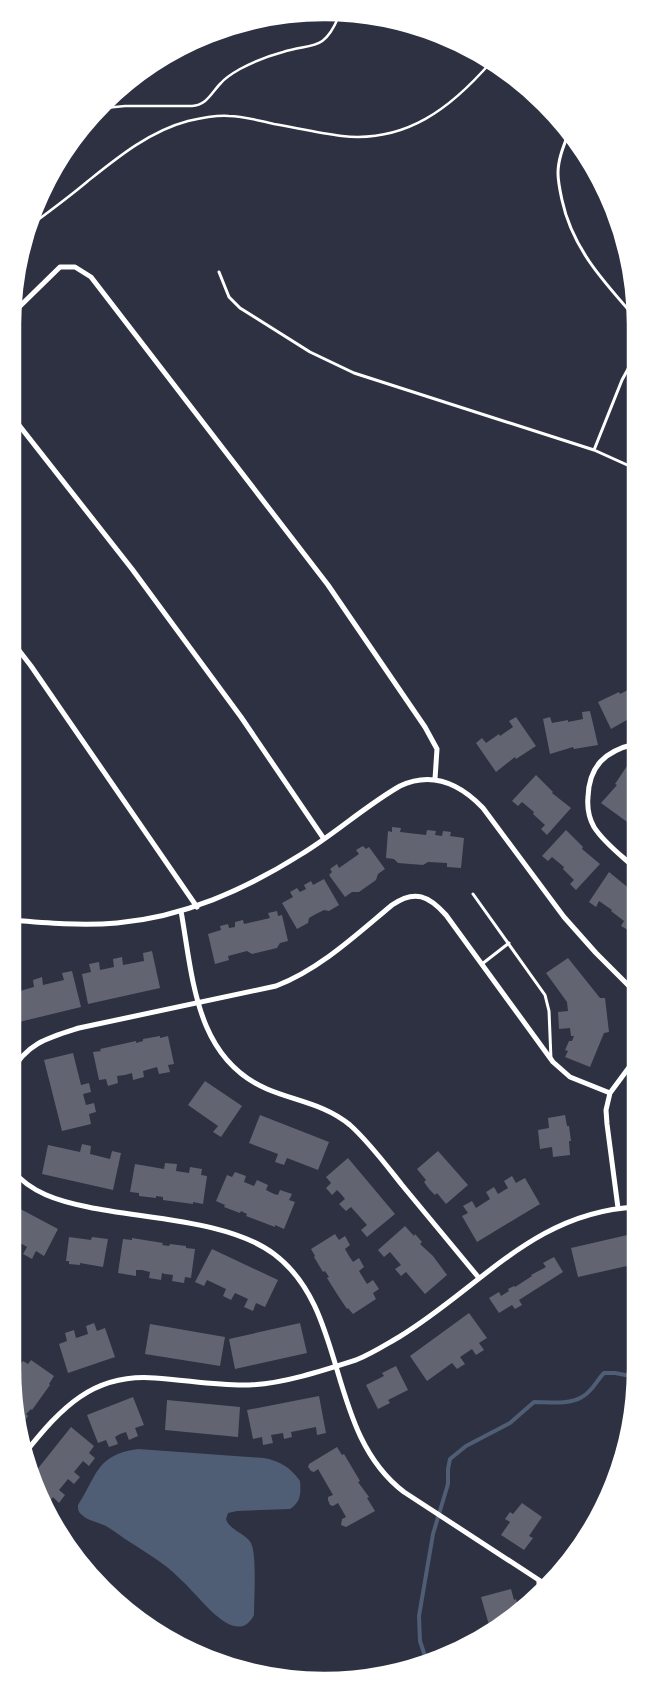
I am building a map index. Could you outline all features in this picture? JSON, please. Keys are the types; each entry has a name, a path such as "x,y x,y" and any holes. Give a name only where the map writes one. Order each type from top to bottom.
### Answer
{"street":[{"path":"21,305 56,269 70,266 81,270 91,277 328,585 435,744 438,756 435,779"},
{"path":"20,427 132,569 195,654 241,717 324,839"},
{"path":"20,652 197,906"},
{"path":"628,746 606,756 597,765 588,786 590,819 595,829 604,840 628,861"},
{"path":"20,921 73,924 116,923 150,919 197,906 217,899 260,878 324,839 400,786 414,781 435,779 456,785 478,803 564,917 628,985"},
{"path":"20,1060 31,1047 42,1041 80,1028 276,986 290,981 343,946 392,905 408,897 422,897 434,902 446,915 551,1059 570,1077 610,1093"},
{"path":"181,911 198,1003 209,1034 224,1057 244,1076 255,1083 269,1090 321,1107 350,1125 387,1166 479,1278"},
{"path":"618,1208 606,1124 606,1110 610,1093 628,1070"},
{"path":"20,1179 24,1183 52,1198 102,1210 206,1226 239,1236 272,1252 291,1267 306,1289 318,1314 356,1430 368,1451 393,1483 541,1582"},
{"path":"30,1447 48,1425 74,1400 98,1386 118,1380 141,1377 204,1384 250,1385 336,1366 359,1358 418,1326 500,1261 548,1231 586,1215 628,1207"}],"lane":[{"path":"566,140 562,149 558,173 564,209 572,231 591,266 627,308"},
{"path":"219,272 228,297 240,308 310,352 354,373 594,450 628,465"},
{"path":"594,450 628,369"},
{"path":"473,894 542,989 548,1004 551,1059"},
{"path":"481,964 509,944"},
{"path":"538,1580 538,1585"}],"path":[{"path":"111,107 200,105 207,100 224,80 239,70 282,52 321,43 331,33 337,21"},
{"path":"39,219 143,140 186,121 230,116 342,136 365,137 384,135 398,132 417,124 439,111 457,98 487,67"}],"water":[{"path":"138,1449 264,1458 284,1465 300,1481 300,1497 290,1509 228,1513 226,1519 230,1526 251,1543 253,1549 255,1567 254,1615 247,1624 239,1627 222,1620 167,1567 109,1528 87,1519 80,1513 78,1505 95,1475 106,1461 124,1452"}],"building":[{"path":"628,690 628,719 611,729 598,702 619,692 620,694"},
{"path":"590,711 598,745 574,749 573,747 550,754 543,719 550,717 552,723 568,720 568,722 583,719 582,712"},
{"path":"516,717 536,746 516,759 515,757 496,772 476,743 482,738 486,743 499,734 500,736 513,727 509,721"},
{"path":"628,764 628,823 601,803 617,785 615,784"},
{"path":"536,775 552,793 571,808 547,835 541,829 545,825 533,814 534,812 522,802 518,806 512,801"},
{"path":"392,827 401,828 400,832 426,835 427,830 436,831 435,835 442,836 443,831 451,832 450,836 464,838 461,868 447,867 447,863 428,862 423,865 398,863 394,859 386,858 388,831 392,832"},
{"path":"566,830 583,847 582,849 600,864 576,890 570,884 574,880 563,869 564,867 552,857 548,861 542,856"},
{"path":"363,846 366,849 369,847 385,869 378,874 376,880 359,892 352,892 345,897 329,875 332,872 330,869 337,864 339,868 359,854 356,850"},
{"path":"609,872 628,887 628,930 621,926 624,921 612,910 599,901 596,907 589,902"},
{"path":"324,879 339,905 329,911 324,910 309,918 308,923 297,929 282,903 293,897 290,892 297,888 300,892 306,889 304,885 311,881 313,885"},
{"path":"277,911 278,916 282,915 288,941 280,943 277,948 252,954 247,951 228,956 229,960 215,964 208,934 221,930 220,926 228,924 229,928 235,927 235,922 243,920 244,924 270,918 268,913"},
{"path":"152,951 160,988 88,1004 82,974 91,972 89,964 99,962 100,970 114,967 113,959 122,957 123,965 144,961 143,953"},
{"path":"568,958 600,998 605,998 609,1032 604,1033 590,1067 565,1057 568,1051 565,1050 569,1041 572,1041 574,1036 571,1036 570,1028 559,1029 558,1012 568,1011 567,1002 546,973"},
{"path":"72,971 81,1007 20,1022 20,991 34,987 33,980 42,977 43,985 64,980 62,973"},
{"path":"160,1036 160,1038 168,1036 174,1064 168,1065 170,1072 159,1074 157,1067 143,1071 144,1077 133,1080 132,1073 117,1076 118,1083 108,1086 106,1079 99,1080 93,1052"},
{"path":"73,1053 81,1085 89,1083 91,1092 83,1094 86,1105 94,1103 96,1112 89,1114 91,1124 62,1131 44,1060"},
{"path":"205,1081 242,1106 221,1137 213,1132 218,1126 188,1105"},
{"path":"260,1115 329,1142 318,1170 287,1158 284,1165 275,1162 278,1154 249,1143"},
{"path":"565,1115 571,1141 569,1141 570,1155 553,1157 552,1147 540,1149 538,1130 549,1128 548,1118"},
{"path":"82,1144 91,1146 90,1154 110,1159 112,1151 121,1153 113,1190 42,1174 48,1145 80,1152"},
{"path":"438,1151 468,1185 446,1204 437,1193 435,1195 429,1189 424,1182 426,1180 417,1169"},
{"path":"348,1158 395,1214 367,1237 361,1230 367,1225 351,1207 346,1211 339,1204 345,1199 337,1190 332,1195 326,1188 331,1183 326,1177"},
{"path":"165,1163 177,1164 176,1171 189,1173 190,1167 202,1169 201,1175 207,1176 203,1204 163,1200 163,1197 139,1196 139,1193 130,1192 135,1164 164,1169"},
{"path":"235,1172 246,1176 244,1182 254,1186 257,1180 268,1185 266,1190 274,1194 278,1195 280,1190 292,1194 289,1200 295,1202 284,1229 246,1216 247,1214 241,1211 240,1213 224,1207 225,1205 216,1201 227,1175 232,1177"},
{"path":"512,1176 516,1183 525,1178 540,1204 477,1242 462,1216 468,1213 463,1206 472,1201 476,1208 490,1199 486,1192 494,1187 498,1194 508,1188 504,1181"},
{"path":"20,1209 58,1229 44,1256 36,1251 32,1259 23,1254 27,1247 20,1243"},
{"path":"405,1226 422,1242 420,1244 433,1256 447,1275 425,1294 406,1272 401,1276 395,1269 401,1265 390,1252 384,1257 378,1250"},
{"path":"335,1234 339,1240 345,1236 350,1245 345,1249 349,1256 353,1262 359,1258 364,1267 359,1271 367,1284 373,1280 379,1289 373,1293 376,1299 353,1314 347,1309 337,1294 327,1278 329,1277 325,1271 323,1272 311,1249"},
{"path":"628,1235 628,1266 578,1277 571,1248"},
{"path":"69,1237 91,1240 92,1237 108,1239 103,1267 80,1263 80,1265 69,1264 69,1261 66,1261"},
{"path":"132,1238 163,1243 162,1245 169,1246 170,1244 195,1249 191,1278 185,1277 184,1283 172,1281 173,1275 162,1273 161,1280 149,1278 150,1272 142,1270 136,1270 136,1276 118,1273 123,1239 132,1240"},
{"path":"212,1249 278,1280 265,1307 256,1303 253,1311 244,1307 248,1299 235,1293 231,1300 223,1296 226,1289 207,1280 204,1286 195,1282"},
{"path":"554,1257 563,1272 519,1300 522,1305 515,1309 512,1305 499,1313 489,1298 499,1292 501,1296 509,1291 508,1289 515,1287 546,1267 543,1263"},
{"path":"469,1313 487,1338 479,1343 484,1350 476,1355 472,1349 460,1357 465,1364 457,1369 452,1363 427,1381 410,1356"},
{"path":"94,1323 97,1331 105,1328 115,1357 68,1373 59,1344 67,1341 65,1333 74,1330 76,1338 88,1334 86,1326"},
{"path":"300,1323 307,1353 235,1369 229,1339"},
{"path":"150,1324 225,1337 220,1366 145,1354"},
{"path":"31,1360 54,1376 50,1385 32,1410 26,1414 28,1416 25,1421 20,1364 23,1361 28,1364"},
{"path":"396,1366 408,1390 388,1400 390,1403 378,1409 366,1385 384,1376 382,1373"},
{"path":"319,1396 326,1433 317,1435 316,1427 291,1432 292,1437 284,1439 283,1433 271,1435 273,1443 263,1445 262,1437 253,1439 247,1410"},
{"path":"133,1397 144,1425 135,1428 138,1436 129,1440 126,1432 115,1437 118,1444 109,1447 106,1440 98,1443 87,1415"},
{"path":"167,1400 240,1407 238,1437 165,1430"},
{"path":"71,1427 94,1446 89,1453 95,1458 89,1466 83,1461 74,1472 80,1477 74,1484 68,1479 59,1490 65,1495 59,1503 53,1497 50,1501 37,1470"},
{"path":"337,1447 342,1455 344,1454 375,1511 346,1527 341,1525 342,1519 346,1517 338,1503 333,1506 330,1505 328,1497 333,1495 318,1469 314,1472 308,1467 309,1464"},
{"path":"522,1503 542,1517 529,1536 533,1538 524,1550 501,1535 510,1522 505,1519 510,1512 513,1514"},
{"path":"511,1589 514,1600 516,1599 517,1603 489,1624 481,1597"}],"waterway":[{"path":"425,1656 420,1641 419,1616 433,1534 448,1484 450,1459 466,1446 510,1423 534,1402 577,1400 586,1395 604,1373 628,1375"}]}
